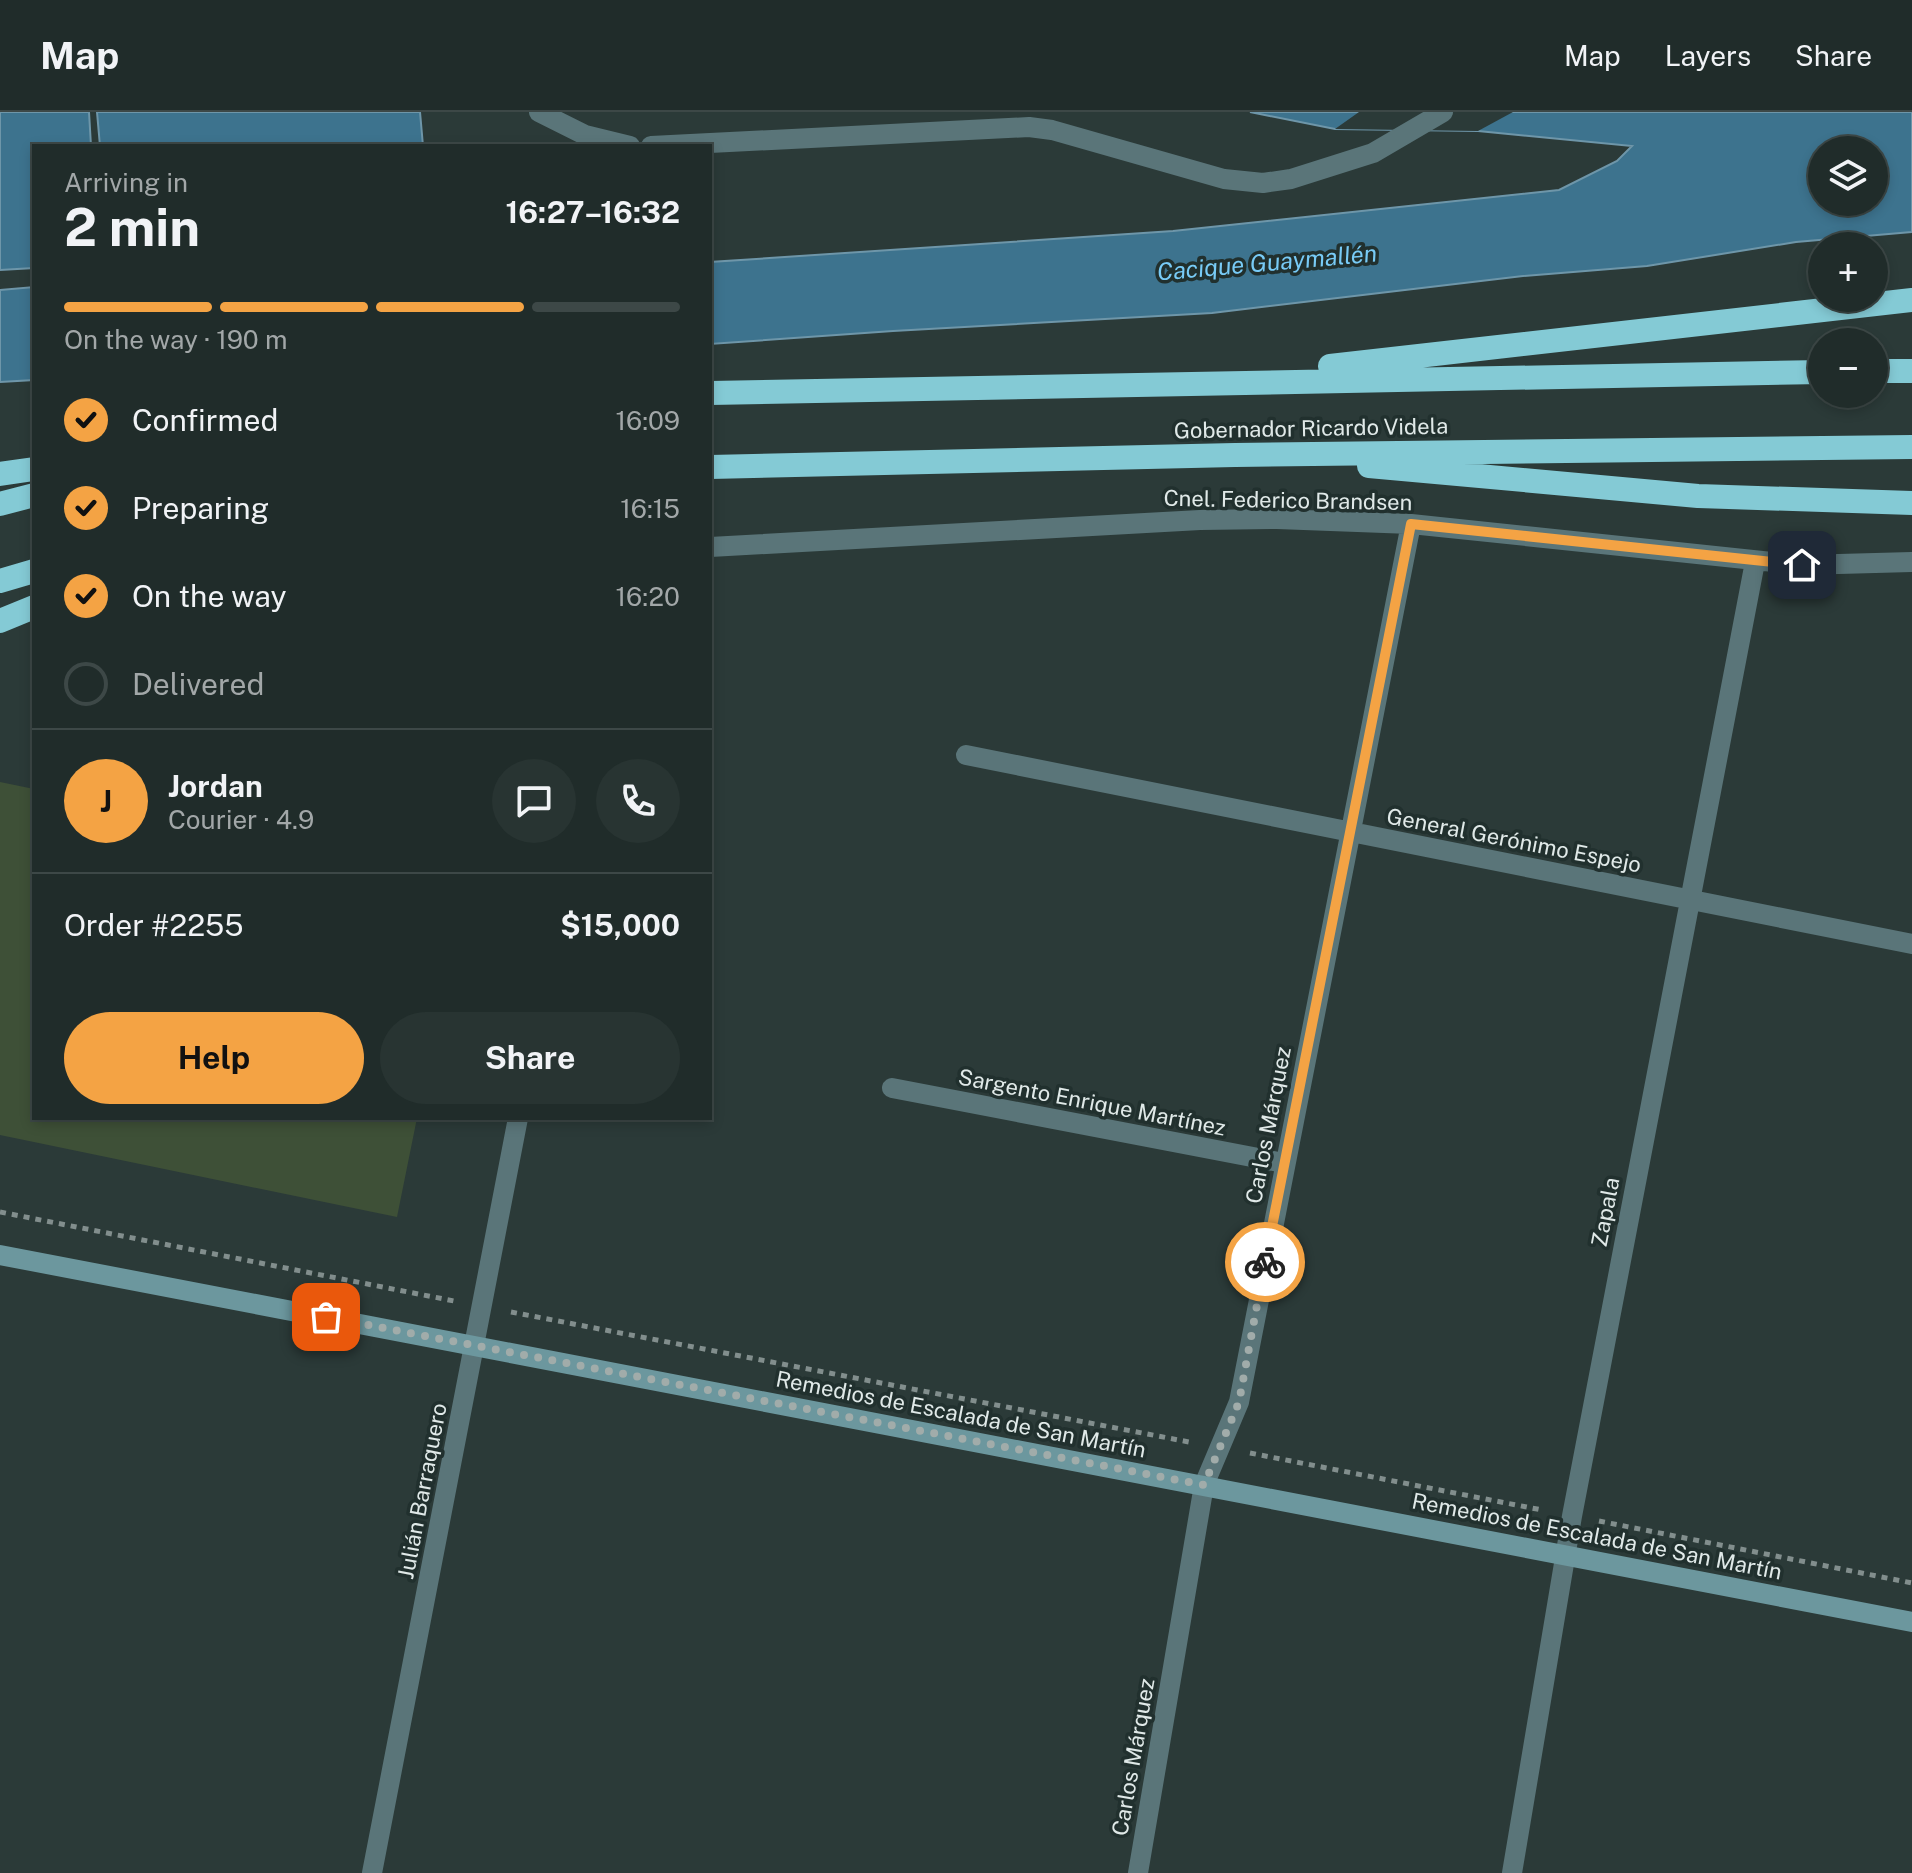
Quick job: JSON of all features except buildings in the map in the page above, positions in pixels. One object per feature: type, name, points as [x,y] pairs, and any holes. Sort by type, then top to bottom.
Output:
[{"type":"highway","points":[[1197,382],[1912,300]]},
{"type":"highway","points":[[1888,371],[1912,371]]},
{"type":"highway","points":[[712,393],[1808,372]]},
{"type":"highway","name":"Gobernador Ricardo Videla","points":[[712,467],[1235,455],[1912,447]]},
{"type":"highway","points":[[1235,455],[1698,496],[1912,503]]},
{"type":"highway","points":[[0,474],[32,469]]},
{"type":"highway","points":[[0,504],[32,496]]},
{"type":"highway","points":[[0,581],[32,572]]},
{"type":"highway","points":[[0,621],[32,608]]},
{"type":"street","points":[[539,112],[585,135],[622,144]]},
{"type":"street","points":[[691,144],[1029,127],[1052,130],[1224,179],[1263,183],[1330,169],[1373,153],[1443,112]]},
{"type":"street","name":"Cnel. Federico Brandsen","points":[[712,547],[1200,520],[1411,524],[1802,565],[1912,562]]},
{"type":"street","name":"Carlos Márquez","points":[[1138,1873],[1204,1485],[1239,1402],[1411,524]]},
{"type":"street","name":"Zapala","points":[[1512,1873],[1572,1516],[1755,562]]},
{"type":"street","name":"General Gerónimo Espejo","points":[[966,755],[1912,944]]},
{"type":"street","name":"Sargento Enrique Martínez","points":[[892,1088],[1284,1163]]},
{"type":"street","name":"Julián Barraquero","points":[[372,1873],[518,1120]]},
{"type":"street","name":"Remedios de Escalada de San Martín","points":[[0,1255],[1912,1622]]},
{"type":"path","points":[[0,1212],[1912,1583]]},
{"type":"green space","points":[[0,782],[32,789],[32,1120],[417,1120],[397,1217],[0,1135]]},
{"type":"water","points":[[0,112],[89,112],[91,144],[32,144],[32,268],[0,270]]},
{"type":"water","points":[[97,112],[420,112],[423,144],[100,144]]},
{"type":"water","name":"Cacique Guaymallén","points":[[1250,112],[1912,112],[1912,232],[1808,232],[1808,241],[1647,266],[1523,276],[1212,313],[712,344],[712,262],[1173,231],[1559,190],[1617,161],[1632,146],[1478,131],[1335,129]]},
{"type":"water","points":[[32,287],[32,380],[0,382],[0,290]]},
{"type":"pier","points":[[1359,112],[1513,112],[1478,131],[1335,129]]},
{"type":"way so far","points":[[326,1317],[1204,1485],[1239,1402],[1265,1262]]},
{"type":"route","points":[[1265,1262],[1411,524],[1802,565]]}]
